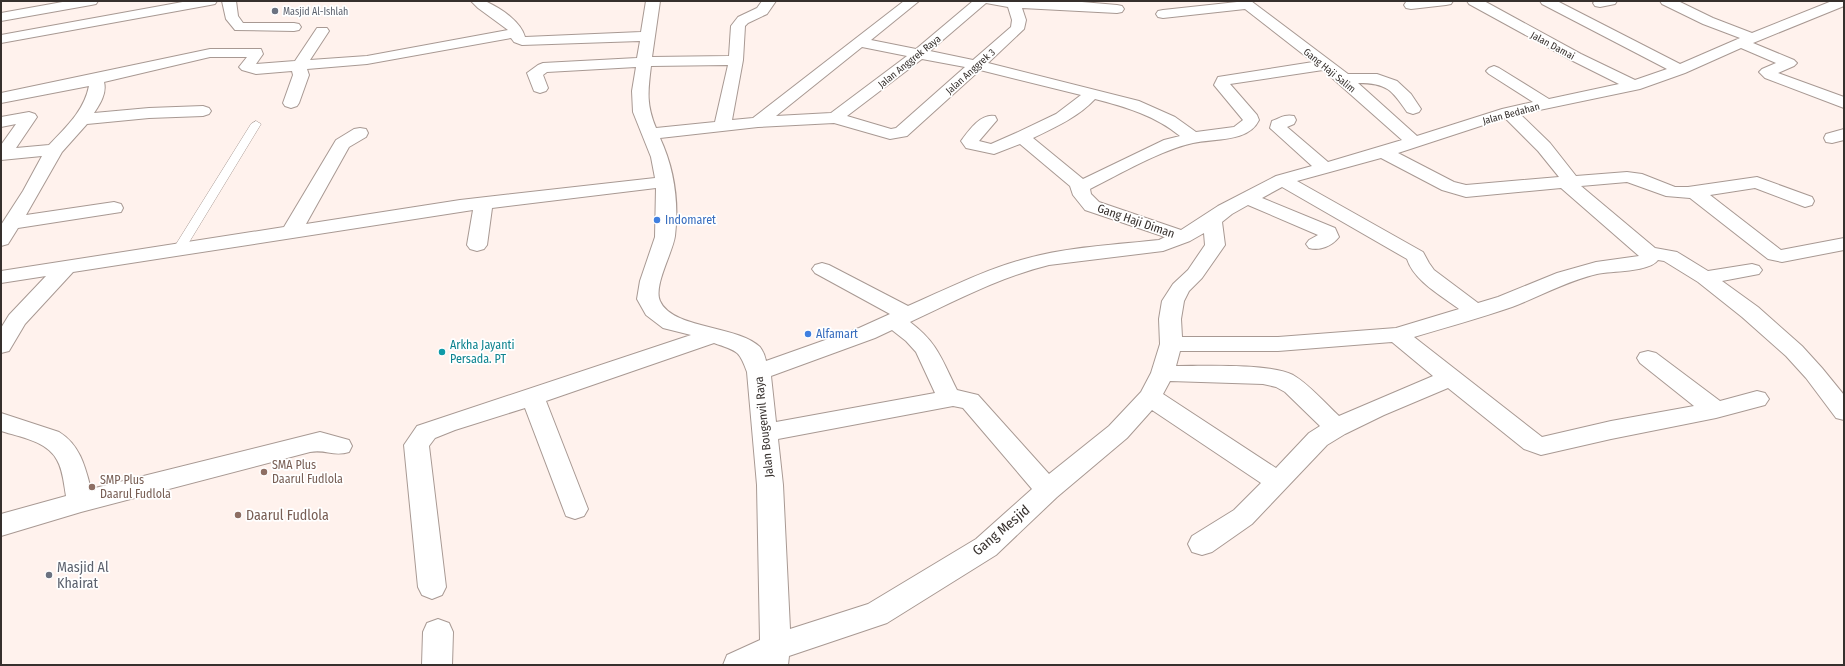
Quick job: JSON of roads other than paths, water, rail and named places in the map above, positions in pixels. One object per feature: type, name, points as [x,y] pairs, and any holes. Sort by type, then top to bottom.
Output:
[{"type":"street","points":[[2,56],[2,38],[6,16],[14,1]]},
{"type":"street","points":[[6,16],[91,1]]},
{"type":"street","points":[[2,38],[158,6],[210,1]]},
{"type":"street","points":[[229,1],[231,16],[235,24],[240,27],[294,26]]},
{"type":"street","points":[[478,1],[501,16],[518,32],[519,39],[526,42],[646,36]]},
{"type":"street","name":"Jalan Bougenvil Raya","points":[[653,1],[646,36],[645,62],[640,91],[641,112],[660,157],[665,182],[665,237],[650,281],[648,299],[654,310],[671,323],[715,335],[743,346],[752,353],[759,372],[765,433],[774,572],[774,656]]},
{"type":"street","points":[[723,125],[736,60],[738,26],[743,20],[762,11],[769,1]]},
{"type":"street","points":[[758,122],[912,1]]},
{"type":"street","name":"Jalan Anggrek Raya","points":[[835,118],[917,55],[981,1]]},
{"type":"street","points":[[992,1],[1013,4],[1075,3],[1117,9]]},
{"type":"street","points":[[1411,5],[1446,1]]},
{"type":"street","name":"Jalan Damai","points":[[1474,1],[1576,57],[1634,86]]},
{"type":"street","points":[[1547,1],[1680,70]]},
{"type":"street","points":[[1667,1],[1789,63],[1767,72],[1770,75],[1844,102]]},
{"type":"street","points":[[1163,14],[1246,3]]},
{"type":"street","name":"Gang Haji Salim","points":[[1246,3],[1344,79],[1414,142]]},
{"type":"street","name":"Jalan Bedahan","points":[[759,372],[867,333],[995,276],[1028,264],[1049,259],[1163,245],[1183,237],[1212,220],[1225,210],[1282,180],[1383,152],[1508,112],[1634,86],[1680,70],[1831,3]]},
{"type":"street","name":"Jalan Anggrek 3","points":[[835,118],[890,134],[901,132],[1017,29],[1020,24],[1020,19],[1013,4]]},
{"type":"street","points":[[291,102],[301,75],[299,66],[322,31]]},
{"type":"street","points":[[1,98],[95,79],[210,53],[256,52],[247,67],[250,69],[299,66],[367,60],[518,32]]},
{"type":"street","points":[[210,53],[215,50],[222,38]]},
{"type":"street","points":[[858,42],[977,66],[1092,93],[1150,110],[1165,117],[1193,138]]},
{"type":"street","points":[[540,88],[535,73],[543,68],[645,62],[736,60]]},
{"type":"street","points":[[1080,187],[1170,144],[1193,138],[1239,131],[1245,127],[1251,120],[1249,115],[1222,85],[1223,80],[1325,65]]},
{"type":"street","points":[[1494,71],[1547,104]]},
{"type":"street","points":[[1344,79],[1372,78],[1386,80],[1392,83],[1405,96],[1413,109]]},
{"type":"street","points":[[1,240],[54,150],[82,119],[94,100],[97,86],[95,79]]},
{"type":"street","points":[[989,120],[972,137],[970,141],[972,144],[994,149],[1062,117],[1082,103],[1092,93]]},
{"type":"street","points":[[82,119],[149,113],[203,111]]},
{"type":"street","points":[[1508,112],[1544,147],[1568,182],[1649,253],[1670,256],[1705,278],[1750,312],[1794,351],[1814,373],[1844,412]]},
{"type":"street","points":[[1,122],[29,117],[2,155]]},
{"type":"street","points":[[649,134],[723,125],[835,118]]},
{"type":"street","points":[[1288,120],[1278,125],[1278,128],[1325,168]]},
{"type":"street","points":[[292,231],[342,144],[360,133]]},
{"type":"street","name":"Gang Haji Diman","points":[[1022,137],[1080,187],[1082,195],[1092,206],[1183,237]]},
{"type":"street","points":[[2,155],[54,150]]},
{"type":"street","points":[[1383,152],[1448,186],[1466,191],[1627,177],[1636,178],[1672,192],[1688,193],[1757,182],[1805,201]]},
{"type":"street","points":[[1282,180],[1416,256],[1419,265],[1427,274],[1476,312]]},
{"type":"street","points":[[1,278],[292,231],[483,203],[665,182]]},
{"type":"street","points":[[1694,192],[1775,255],[1782,256],[1844,244]]},
{"type":"street","points":[[1247,198],[1328,232],[1329,237],[1316,244]]},
{"type":"street","points":[[477,245],[483,203]]},
{"type":"street","points":[[12,223],[114,208]]},
{"type":"street","name":"Gang Mesjid","points":[[738,665],[774,656],[877,614],[986,547],[1048,490],[1118,432],[1150,397],[1163,373],[1171,344],[1170,319],[1173,301],[1180,288],[1195,274],[1215,245],[1212,220]]},
{"type":"street","points":[[1171,344],[1278,344],[1397,335],[1476,312],[1523,295],[1551,281],[1564,277],[1596,268],[1646,261],[1649,259],[1649,253]]},
{"type":"street","points":[[1,346],[17,320],[66,267]]},
{"type":"street","points":[[822,269],[900,317],[926,349],[949,399]]},
{"type":"street","points":[[1705,278],[1752,270]]},
{"type":"street","points":[[432,587],[416,446],[426,432],[446,424],[533,397],[715,335]]},
{"type":"street","points":[[1397,335],[1449,378],[1533,443],[1541,446],[1611,430],[1716,410],[1757,399]]},
{"type":"street","points":[[1648,358],[1716,410]]},
{"type":"street","points":[[1163,373],[1262,376],[1283,380],[1292,386],[1336,428]]},
{"type":"street","points":[[1202,544],[1243,517],[1318,439],[1336,428],[1376,409],[1449,378]]},
{"type":"street","points":[[533,397],[574,509]]},
{"type":"street","points":[[1150,397],[1278,482]]},
{"type":"street","points":[[765,433],[953,398],[970,401],[1048,490]]},
{"type":"street","points":[[1,422],[50,438],[58,443],[70,458],[81,502]]},
{"type":"street","points":[[1,525],[81,502],[310,443],[320,441],[340,446]]},
{"type":"street","points":[[436,665],[438,632]]},
{"type":"lane","points":[[179,249],[256,124]]},
{"type":"place","name":"Masjid Al-Ishlah","points":[[275,11]]},
{"type":"place","name":"Indomaret","points":[[657,220]]},
{"type":"place","name":"Alfamart","points":[[808,334]]},
{"type":"place","name":"Arkha Jayanti Persada. PT","points":[[442,352]]},
{"type":"place","name":"SMA Plus Daarul Fudlola","points":[[264,472]]},
{"type":"place","name":"SMP Plus Daarul Fudlola","points":[[92,487]]},
{"type":"place","name":"Daarul Fudlola","points":[[238,515]]},
{"type":"place","name":"Masjid Al Khairat","points":[[49,575]]}]
